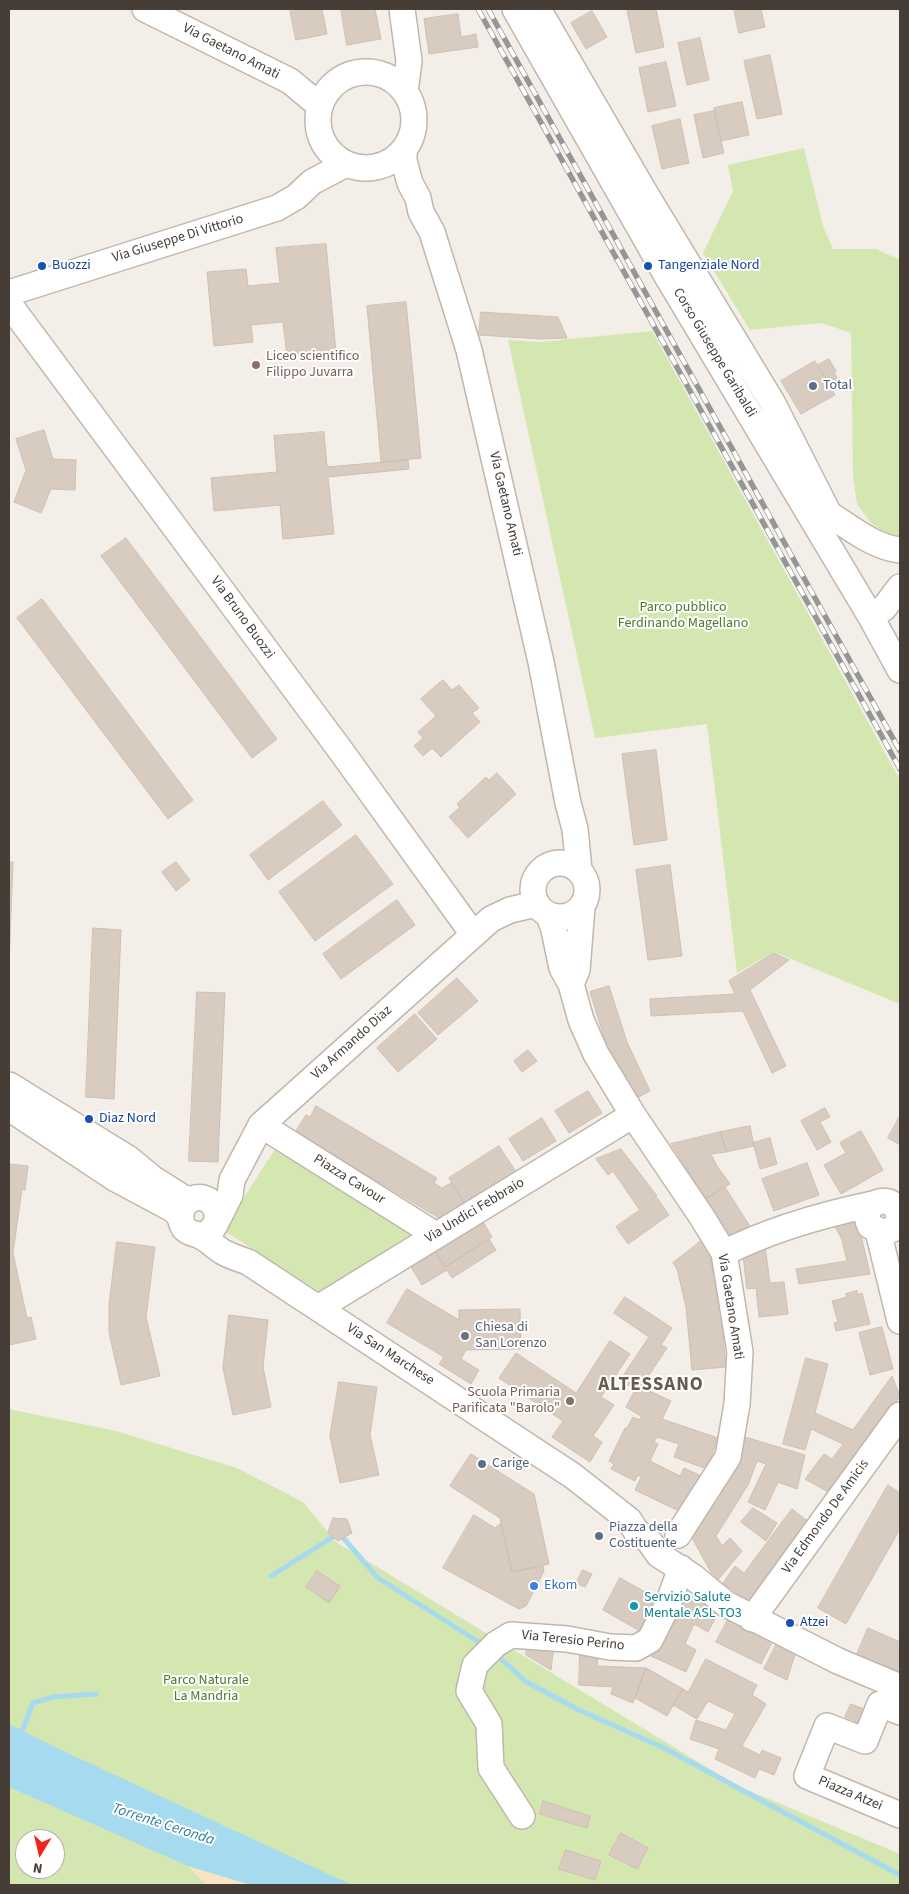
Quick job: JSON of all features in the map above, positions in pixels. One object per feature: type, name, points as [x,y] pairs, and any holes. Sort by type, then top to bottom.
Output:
[{"type":"street","name":"Via Gaetano Amati","points":[[145,9],[290,81],[326,96]]},
{"type":"street","points":[[396,84],[409,61],[402,9]]},
{"type":"street","name":"Corso Giuseppe Garibaldi","points":[[515,9],[667,276],[900,634]]},
{"type":"street","name":"Corso Giuseppe Garibaldi","points":[[538,9],[650,201],[772,402],[827,513],[885,611],[899,671]]},
{"type":"street","points":[[373,72],[396,84],[411,103],[414,115],[414,128],[404,151],[392,161],[377,168],[361,168],[346,164],[335,157],[326,147],[318,127],[318,116],[326,96],[343,78],[358,73],[373,72]]},
{"type":"street","name":"Via Giuseppe Di Vittorio","points":[[312,182],[326,147]]},
{"type":"street","name":"Via Gaetano Amati","points":[[404,151],[404,161],[410,183],[418,198],[421,212]]},
{"type":"street","name":"Via Giuseppe Di Vittorio","points":[[9,293],[277,208],[296,197],[312,182],[346,164]]},
{"type":"street","name":"Via Gaetano Amati","points":[[370,168],[395,184],[421,212],[432,232],[470,350],[541,662],[568,803],[575,829],[579,870]]},
{"type":"street","name":"Via Bruno Buozzi","points":[[9,304],[341,751],[482,926]]},
{"type":"street","points":[[827,513],[865,538],[900,550]]},
{"type":"street","points":[[885,611],[900,587]]},
{"type":"street","name":"Via Gaetano Amati","points":[[541,873],[553,857],[563,831],[568,803]]},
{"type":"street","points":[[563,863],[579,870],[587,884],[586,900],[582,907],[570,916],[562,918],[543,909],[532,888],[541,873],[563,863]]},
{"type":"street","name":"Via Armando Diaz","points":[[202,1216],[230,1195],[232,1180],[261,1125],[482,926],[496,908],[520,887],[541,873]]},
{"type":"street","points":[[571,984],[577,970],[582,907]]},
{"type":"street","name":"Via Gaetano Amati","points":[[543,909],[562,968],[571,984],[581,1020],[596,1054],[632,1115],[702,1217],[724,1253],[740,1352],[737,1404],[728,1457],[671,1548]]},
{"type":"street","name":"Via Armando Diaz","points":[[482,926],[510,910],[543,909]]},
{"type":"street","points":[[9,1085],[129,1159],[152,1178],[182,1197],[202,1216]]},
{"type":"street","points":[[9,1108],[116,1179],[174,1210],[202,1216]]},
{"type":"street","name":"Via Undici Febbraio","points":[[318,1308],[632,1115]]},
{"type":"street","name":"Piazza Cavour","points":[[261,1125],[436,1235]]},
{"type":"street","points":[[724,1253],[756,1237],[835,1212],[888,1215],[887,1263],[900,1321]]},
{"type":"street","name":"Via San Marchese","points":[[202,1216],[248,1262],[565,1471],[629,1520],[641,1522],[671,1548],[705,1586],[726,1604],[752,1619],[838,1661],[900,1687]]},
{"type":"street","name":"Via Edmondo De Amicis","points":[[752,1619],[900,1415]]},
{"type":"street","name":"Via Teresio Perino","points":[[522,1816],[491,1768],[489,1724],[469,1691],[475,1664],[496,1644],[511,1635],[567,1639],[610,1647],[636,1648],[650,1640],[668,1604],[671,1548]]},
{"type":"street","name":"Piazza Atzei","points":[[900,1712],[880,1704],[865,1741],[827,1726],[807,1776],[900,1815]]},
{"type":"green space","points":[[804,148],[823,226],[833,249],[876,249],[900,260],[900,538],[891,537],[870,522],[857,504],[853,476],[851,333],[822,323],[750,330],[703,253],[733,191],[728,165]]},
{"type":"green space","name":"Parco pubblico Ferdinando Magellano","points":[[652,331],[900,780],[900,1004],[774,952],[737,973],[707,724],[595,738],[508,340],[540,342]]},
{"type":"green space","points":[[277,1146],[413,1223],[413,1239],[320,1292],[223,1230]]},
{"type":"green space","name":"Parco Naturale La Mandria","points":[[9,1409],[116,1431],[237,1468],[303,1502],[336,1542],[738,1786],[900,1854],[900,1885],[9,1885]]},
{"type":"sand","points":[[188,1866],[251,1885],[206,1885]]},
{"type":"water","name":"Torrente Ceronda","points":[[9,1724],[352,1885],[251,1885],[188,1866],[9,1787]]},
{"type":"building","points":[[290,9],[322,9],[327,34],[296,40]]},
{"type":"building","points":[[341,9],[375,9],[381,39],[347,45]]},
{"type":"building","points":[[656,9],[664,47],[636,53],[627,10]]},
{"type":"building","points":[[734,9],[761,9],[765,27],[739,33]]},
{"type":"building","points":[[592,11],[607,37],[586,49],[571,23]]},
{"type":"building","points":[[458,14],[461,37],[476,34],[478,47],[429,54],[424,19]]},
{"type":"building","points":[[700,38],[709,80],[687,85],[678,43]]},
{"type":"building","points":[[770,55],[782,114],[757,119],[744,61]]},
{"type":"building","points":[[666,62],[676,106],[648,112],[639,68]]},
{"type":"building","points":[[742,102],[749,135],[721,141],[714,108]]},
{"type":"building","points":[[714,111],[724,153],[703,158],[694,115]]},
{"type":"building","points":[[680,119],[689,163],[662,169],[652,126]]},
{"type":"building","points":[[326,244],[336,352],[287,356],[283,322],[251,325],[253,342],[214,346],[207,272],[246,269],[248,286],[280,283],[276,248]]},
{"type":"building","points":[[406,302],[421,458],[381,462],[367,306]]},
{"type":"building","points":[[481,312],[558,317],[567,338],[541,339],[479,335]]},
{"type":"building","points":[[829,359],[841,385],[833,390],[818,365]]},
{"type":"building","points":[[815,361],[835,395],[801,414],[781,381]]},
{"type":"building","points":[[44,430],[53,459],[76,460],[75,490],[51,489],[41,513],[14,502],[26,470],[16,439]]},
{"type":"building","points":[[324,432],[327,467],[408,460],[409,469],[328,477],[334,534],[283,539],[280,505],[214,511],[211,478],[277,472],[274,436]]},
{"type":"building","points":[[126,538],[277,739],[252,758],[101,556]]},
{"type":"building","points":[[42,599],[193,800],[168,819],[17,618]]},
{"type":"building","points":[[443,680],[452,690],[459,685],[479,708],[472,713],[480,722],[441,757],[432,748],[423,756],[414,746],[423,738],[418,732],[436,716],[421,699]]},
{"type":"building","points":[[656,750],[667,840],[634,845],[622,754]]},
{"type":"building","points":[[497,773],[516,794],[468,838],[449,817],[460,807],[457,804],[486,777],[489,780]]},
{"type":"building","points":[[323,801],[342,825],[268,880],[250,855]]},
{"type":"building","points":[[356,835],[393,884],[315,941],[279,892]]},
{"type":"building","points":[[9,862],[13,862],[9,965]]},
{"type":"building","points":[[176,862],[190,880],[176,891],[162,872]]},
{"type":"building","points":[[670,865],[682,956],[648,960],[636,870]]},
{"type":"building","points":[[397,900],[415,925],[341,979],[323,954]]},
{"type":"building","points":[[93,928],[121,930],[114,1099],[86,1097]]},
{"type":"building","points":[[774,953],[789,960],[750,990],[786,1066],[772,1073],[743,1011],[651,1016],[650,999],[735,994],[729,981]]},
{"type":"building","points":[[457,978],[478,1001],[438,1035],[418,1013]]},
{"type":"building","points":[[609,986],[627,1042],[650,1091],[635,1099],[608,1050],[590,992]]},
{"type":"building","points":[[197,992],[225,993],[218,1162],[189,1161]]},
{"type":"building","points":[[415,1014],[437,1039],[398,1072],[377,1048]]},
{"type":"building","points":[[528,1050],[537,1061],[522,1072],[514,1061]]},
{"type":"building","points":[[588,1091],[602,1113],[569,1133],[555,1111]]},
{"type":"building","points":[[316,1106],[437,1178],[434,1183],[442,1188],[451,1183],[467,1207],[444,1221],[295,1132],[306,1115],[310,1117]]},
{"type":"building","points":[[825,1108],[830,1117],[820,1122],[831,1142],[817,1150],[801,1121]]},
{"type":"building","points":[[900,1116],[900,1145],[888,1138]]},
{"type":"building","points":[[542,1118],[556,1141],[523,1161],[509,1139]]},
{"type":"building","points":[[750,1126],[754,1146],[726,1152],[721,1132]]},
{"type":"building","points":[[861,1131],[883,1170],[841,1194],[824,1165],[846,1153],[840,1143]]},
{"type":"building","points":[[721,1132],[726,1152],[711,1154],[730,1184],[706,1199],[671,1144]]},
{"type":"building","points":[[770,1138],[777,1164],[760,1169],[753,1143]]},
{"type":"building","points":[[499,1146],[518,1175],[467,1207],[449,1178]]},
{"type":"building","points":[[621,1149],[657,1196],[639,1209],[613,1171],[608,1175],[596,1159]]},
{"type":"building","points":[[807,1163],[819,1195],[774,1211],[762,1179]]},
{"type":"building","points":[[9,1164],[28,1166],[25,1190],[22,1189],[13,1253],[27,1318],[31,1317],[36,1339],[9,1345]]},
{"type":"building","points":[[725,1187],[751,1228],[732,1240],[706,1199]]},
{"type":"building","points":[[657,1198],[669,1215],[628,1244],[616,1227]]},
{"type":"building","points":[[853,1218],[861,1235],[870,1274],[799,1284],[796,1269],[847,1261],[842,1240],[833,1222]]},
{"type":"building","points":[[482,1220],[492,1237],[445,1267],[435,1250]]},
{"type":"building","points":[[489,1239],[496,1250],[452,1278],[447,1270],[422,1285],[411,1267],[435,1251],[445,1267]]},
{"type":"building","points":[[701,1241],[708,1249],[720,1303],[726,1367],[692,1370],[686,1307],[677,1269],[673,1263]]},
{"type":"building","points":[[117,1242],[155,1247],[146,1317],[160,1376],[121,1385],[109,1333],[109,1305]]},
{"type":"building","points":[[765,1246],[770,1283],[784,1282],[788,1314],[759,1317],[756,1288],[747,1289],[743,1255]]},
{"type":"building","name":"Chiesa di San Lorenzo","points":[[407,1289],[459,1320],[459,1310],[520,1309],[521,1349],[466,1350],[461,1359],[479,1370],[471,1384],[439,1364],[444,1357],[387,1323]]},
{"type":"building","points":[[857,1291],[857,1295],[862,1293],[870,1324],[836,1331],[834,1323],[838,1322],[832,1301],[847,1297],[846,1294]]},
{"type":"building","points":[[625,1297],[672,1328],[661,1345],[667,1348],[641,1387],[671,1401],[662,1419],[718,1438],[707,1469],[674,1457],[679,1444],[657,1437],[654,1442],[658,1444],[650,1461],[680,1476],[684,1468],[703,1477],[683,1513],[635,1490],[641,1477],[638,1475],[635,1481],[611,1469],[614,1464],[609,1461],[625,1428],[627,1428],[633,1417],[639,1420],[642,1415],[626,1407],[635,1390],[620,1380],[649,1337],[614,1313]]},
{"type":"building","points":[[229,1315],[268,1320],[263,1367],[271,1407],[233,1415],[223,1368]]},
{"type":"building","points":[[882,1327],[893,1369],[870,1375],[859,1333]]},
{"type":"building","name":"Scuola Primaria Parificata \"Barolo\"","points":[[610,1341],[630,1354],[601,1397],[614,1405],[593,1436],[602,1442],[590,1462],[552,1437],[563,1421],[499,1378],[516,1353],[576,1393]]},
{"type":"building","points":[[806,1358],[828,1364],[815,1413],[853,1430],[892,1376],[900,1396],[830,1493],[805,1479],[824,1454],[832,1459],[843,1444],[811,1429],[805,1450],[783,1444]]},
{"type":"building","points":[[339,1382],[377,1387],[370,1435],[379,1475],[340,1483],[330,1436]]},
{"type":"building","points":[[745,1437],[805,1455],[797,1489],[778,1482],[765,1510],[748,1502],[766,1464],[757,1461],[748,1485],[716,1536],[722,1546],[730,1538],[742,1551],[718,1580],[711,1572],[692,1538],[730,1478]]},
{"type":"building","points":[[471,1454],[534,1494],[549,1564],[512,1572],[500,1518],[450,1486]]},
{"type":"building","points":[[888,1485],[900,1493],[900,1529],[846,1624],[818,1608]]},
{"type":"building","points":[[753,1508],[777,1523],[766,1541],[741,1522]]},
{"type":"building","points":[[792,1509],[810,1523],[751,1604],[723,1583],[735,1566],[744,1573]]},
{"type":"building","points":[[474,1515],[495,1528],[501,1523],[512,1572],[543,1566],[544,1571],[526,1606],[519,1609],[443,1568]]},
{"type":"building","points":[[333,1518],[347,1519],[352,1533],[338,1541],[328,1533]]},
{"type":"building","points":[[583,1570],[592,1574],[585,1587],[576,1583]]},
{"type":"building","points":[[317,1571],[340,1586],[329,1603],[306,1587]]},
{"type":"building","name":"Servizio Salute Mentale ASL TO3","points":[[620,1578],[665,1603],[647,1635],[603,1610]]},
{"type":"building","points":[[680,1590],[719,1611],[708,1632],[694,1624],[685,1644],[696,1650],[686,1672],[651,1656]]},
{"type":"building","points":[[730,1616],[774,1638],[761,1664],[716,1642]]},
{"type":"building","points":[[868,1628],[900,1642],[900,1675],[856,1657]]},
{"type":"building","points":[[779,1639],[797,1648],[787,1680],[764,1669]]},
{"type":"building","points":[[528,1642],[554,1645],[551,1670],[526,1655]]},
{"type":"building","points":[[580,1656],[598,1657],[597,1666],[646,1668],[633,1703],[611,1694],[613,1687],[579,1685]]},
{"type":"building","points":[[706,1659],[757,1685],[752,1695],[766,1704],[742,1746],[760,1755],[762,1750],[781,1758],[774,1775],[759,1769],[755,1778],[715,1759],[719,1749],[690,1739],[696,1720],[726,1730],[735,1714],[708,1701],[697,1719],[673,1705],[683,1689],[688,1692]]},
{"type":"building","points":[[646,1668],[683,1689],[667,1716],[635,1698]]},
{"type":"building","points":[[851,1704],[872,1712],[850,1733],[855,1721],[845,1717]]},
{"type":"building","points":[[543,1801],[590,1816],[587,1828],[540,1814]]},
{"type":"building","points":[[621,1833],[648,1848],[637,1869],[609,1855]]},
{"type":"building","points":[[566,1850],[601,1861],[595,1880],[559,1869]]},
{"type":"waterway","points":[[271,1576],[339,1533],[378,1578],[485,1646]]},
{"type":"waterway","points":[[496,1654],[525,1681],[577,1709],[664,1748],[900,1875]]},
{"type":"waterway","points":[[22,1731],[33,1703],[53,1697],[96,1694]]},
{"type":"railway","points":[[478,9],[900,769]]},
{"type":"railway","points":[[488,9],[900,751]]},
{"type":"place","name":"Buozzi","points":[[42,266]]},
{"type":"place","name":"Tangenziale Nord","points":[[648,266]]},
{"type":"place","name":"Liceo scientifico Filippo Juvarra","points":[[256,365]]},
{"type":"place","name":"Total","points":[[813,386]]},
{"type":"place","name":"Diaz Nord","points":[[89,1119]]},
{"type":"place","name":"Chiesa di San Lorenzo","points":[[465,1336]]},
{"type":"place","name":"Scuola Primaria Parificata \"Barolo\"","points":[[570,1401]]},
{"type":"place","name":"Carige","points":[[482,1464]]},
{"type":"place","name":"Piazza della Costituente","points":[[599,1536]]},
{"type":"place","name":"Ekom","points":[[534,1586]]},
{"type":"place","name":"Servizio Salute Mentale ASL TO3","points":[[634,1606]]},
{"type":"place","name":"Atzei","points":[[790,1623]]},
{"type":"district","name":"ALTESSANO","points":[[651,1386]]}]
